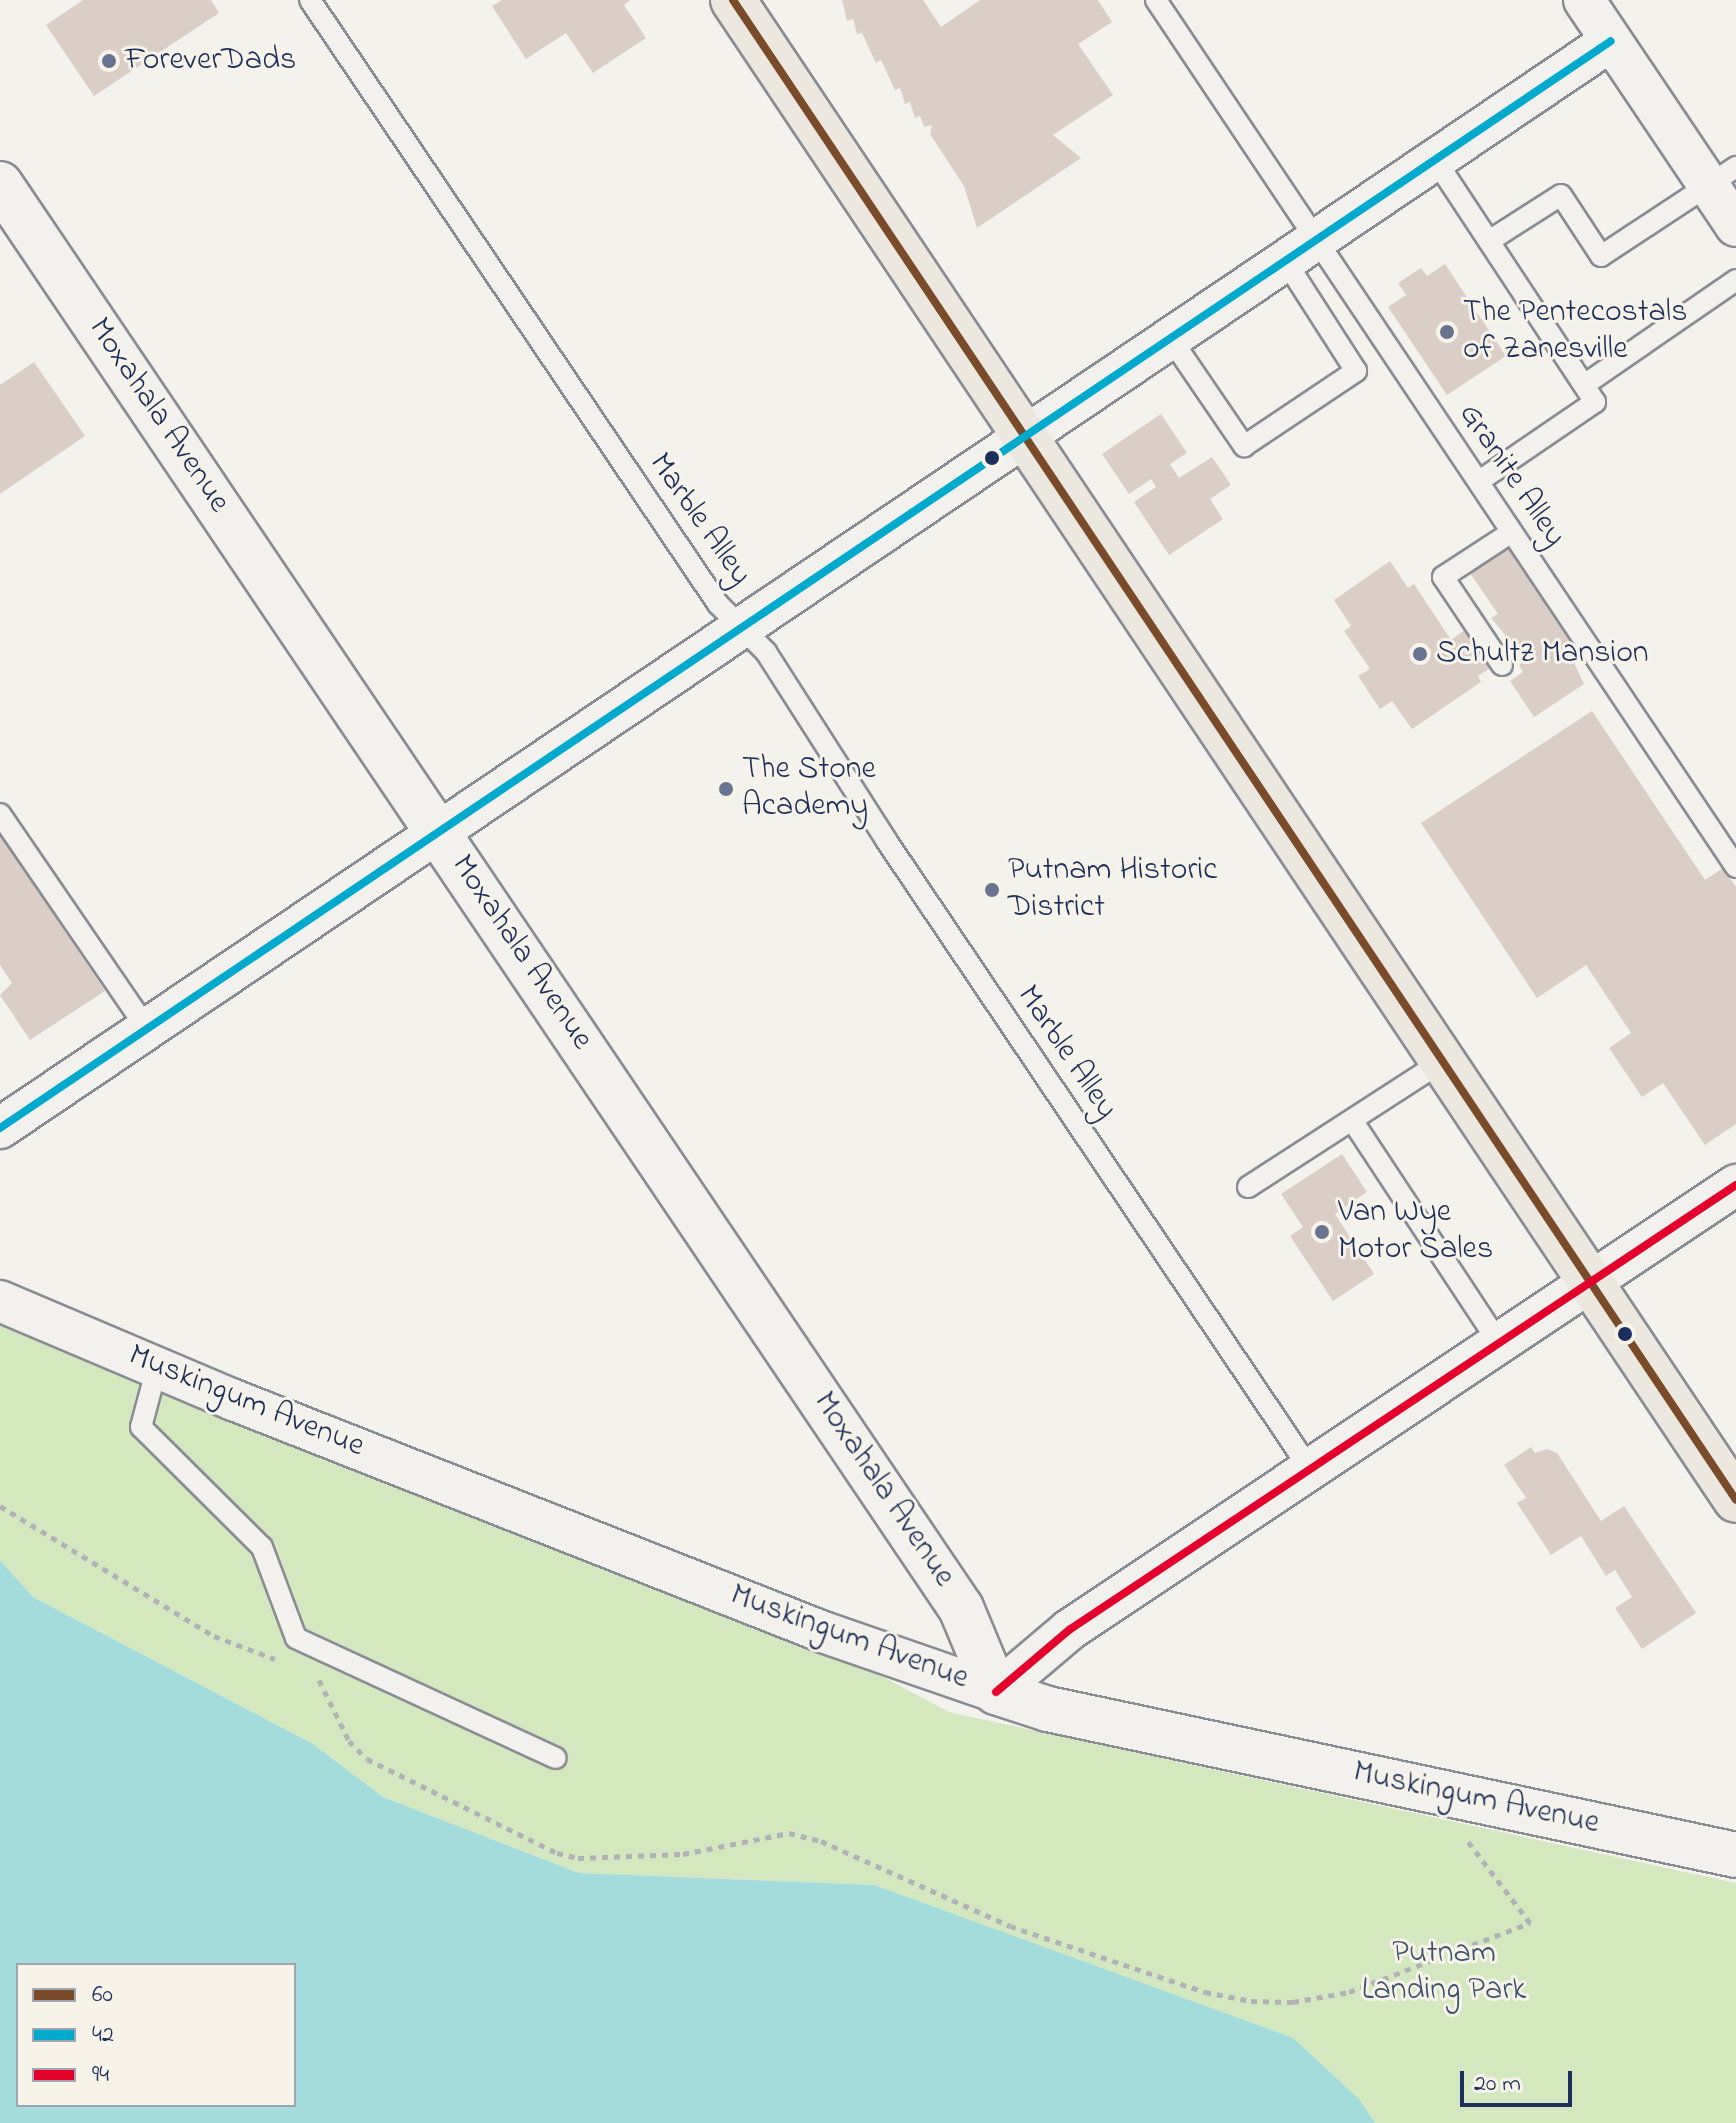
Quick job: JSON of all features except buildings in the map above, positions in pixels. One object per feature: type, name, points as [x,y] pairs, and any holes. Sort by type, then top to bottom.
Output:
[{"type":"main road","points":[[733,0],[1736,1500]]},
{"type":"street","points":[[1584,0],[1611,41],[1722,176],[1736,226]]},
{"type":"street","points":[[0,1128],[1611,41]]},
{"type":"street","name":"Moxahala Avenue","points":[[0,184],[961,1608],[996,1692]]},
{"type":"street","points":[[996,1692],[1069,1630],[1736,1185]]},
{"type":"street","name":"Muskingum Avenue","points":[[0,1301],[157,1367],[823,1632],[1048,1709],[1736,1855]]},
{"type":"lane","name":"Marble Alley","points":[[310,0],[718,604],[766,652],[886,840],[1310,1469]]},
{"type":"lane","name":"Granite Alley","points":[[1156,0],[1302,251],[1479,481],[1736,867]]},
{"type":"lane","points":[[1436,161],[1595,402],[1479,481]]},
{"type":"lane","points":[[1489,241],[1561,195],[1601,256],[1722,176]]},
{"type":"lane","points":[[1171,339],[1244,446],[1294,413],[1356,371],[1302,251]]},
{"type":"lane","points":[[1584,385],[1736,280]]},
{"type":"lane","points":[[1502,665],[1443,577],[1512,532]]},
{"type":"lane","points":[[0,814],[147,1029]]},
{"type":"lane","points":[[1248,1187],[1443,1061]]},
{"type":"lane","points":[[1352,1120],[1499,1343]]},
{"type":"lane","points":[[157,1367],[141,1427],[262,1547],[296,1638],[556,1758]]},
{"type":"path","points":[[0,1506],[33,1531],[214,1636],[291,1663]]},
{"type":"path","points":[[317,1677],[349,1741],[367,1759],[557,1853],[578,1858],[683,1854],[789,1833],[821,1841],[1010,1926],[1205,1992],[1251,2001],[1293,2002],[1349,1992],[1530,1923],[1467,1840]]},
{"type":"green space","name":"Putnam Landing Park","points":[[0,1323],[870,1670],[949,1712],[1736,1883],[1736,2123],[1375,2123],[1359,2099],[977,1926],[874,1885],[579,1873],[383,1797],[313,1744],[33,1597],[0,1560]]},
{"type":"water","points":[[0,1560],[33,1597],[313,1744],[383,1797],[579,1873],[874,1885],[1293,2038],[1359,2099],[1375,2123],[0,2123]]},
{"type":"transit line","name":"60","points":[[733,0],[1736,1500]]},
{"type":"transit line","name":"42","points":[[0,1128],[1611,41]]},
{"type":"transit line","name":"94","points":[[996,1692],[1069,1630],[1736,1185]]},
{"type":"place","name":"ForeverDads","points":[[109,61]]},
{"type":"place","name":"The Pentecostals of Zanesville","points":[[1447,332]]},
{"type":"place","name":"Schultz Mansion","points":[[1420,654]]},
{"type":"place","name":"The Stone Academy","points":[[726,789]]},
{"type":"place","name":"Putnam Historic District","points":[[992,890]]},
{"type":"place","name":"Van Wye Motor Sales","points":[[1322,1232]]}]
